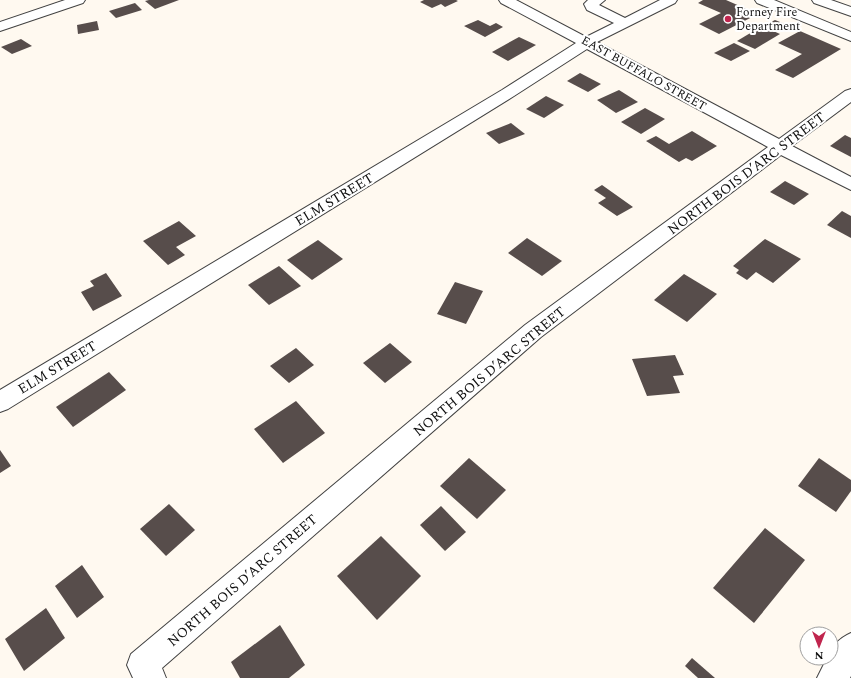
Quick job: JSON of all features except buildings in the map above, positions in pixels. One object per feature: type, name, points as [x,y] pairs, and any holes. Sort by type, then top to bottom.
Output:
[{"type":"street","points":[[0,27],[78,0]]},
{"type":"street","name":"EAST BUFFALO STREET","points":[[506,0],[851,184]]},
{"type":"street","points":[[598,0],[591,4],[592,7],[625,23]]},
{"type":"street","name":"ELM STREET","points":[[0,402],[508,93],[587,42],[670,0]]},
{"type":"street","points":[[762,0],[851,37]]},
{"type":"street","points":[[819,0],[851,12]]},
{"type":"street","name":"NORTH BOIS D’ARC STREET","points":[[146,672],[533,331],[781,148],[851,94]]},
{"type":"street","points":[[832,678],[851,648]]},
{"type":"place","name":"Forney Fire Department","points":[[728,19]]}]
